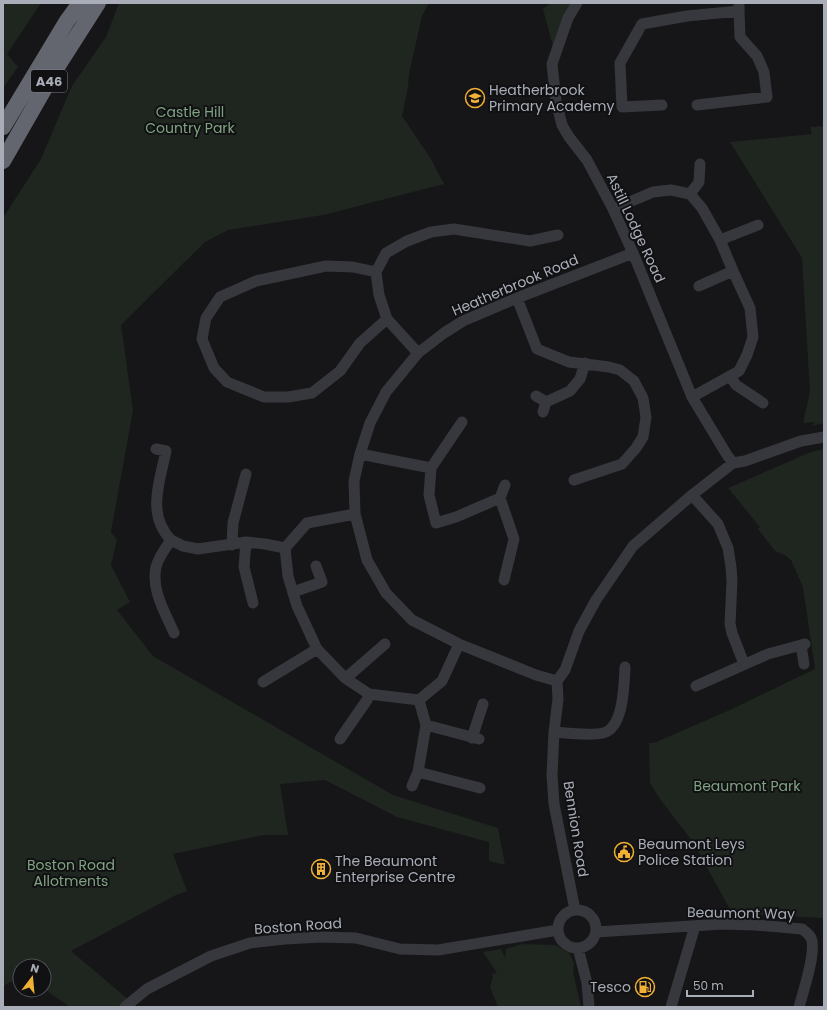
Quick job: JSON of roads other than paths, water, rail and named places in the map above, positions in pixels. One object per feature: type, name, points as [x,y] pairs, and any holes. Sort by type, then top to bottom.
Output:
[{"type":"highway","name":"A46","points":[[3,127],[80,3]]},
{"type":"highway","name":"A46","points":[[3,161],[54,72],[98,3]]},
{"type":"street","name":"Astill Lodge Road","points":[[577,3],[568,18],[552,64],[556,101],[562,125],[568,137],[587,160],[613,209],[633,253],[692,397],[726,455],[733,462]]},
{"type":"street","points":[[662,105],[622,107],[620,64],[642,24],[739,7],[740,37],[757,56],[764,72],[767,97],[697,105]]},
{"type":"street","points":[[690,194],[699,182],[700,164]]},
{"type":"street","points":[[613,209],[653,192],[671,190],[690,194],[702,208],[720,240],[750,308],[753,337],[747,356],[739,371],[692,397]]},
{"type":"street","points":[[720,240],[758,225]]},
{"type":"street","points":[[418,353],[387,319],[378,295],[376,272],[386,253],[407,240],[431,232],[454,229],[530,241],[558,235]]},
{"type":"street","name":"Heatherbrook Road","points":[[557,681],[536,675],[459,644],[412,620],[386,593],[367,560],[355,514],[354,481],[360,454],[370,423],[386,392],[418,353],[444,333],[463,321],[517,298],[633,253]]},
{"type":"street","points":[[376,272],[353,267],[326,266],[247,284],[220,297],[206,318],[202,339],[214,368],[227,382],[264,397],[288,397],[312,393],[340,371],[360,343],[387,319]]},
{"type":"street","points":[[699,286],[733,271]]},
{"type":"street","points":[[517,298],[537,350],[569,362],[609,366],[620,370],[634,382],[643,398],[646,418],[643,437],[636,448],[622,464],[574,480]]},
{"type":"street","points":[[542,403],[570,391],[580,379],[585,363]]},
{"type":"street","points":[[730,376],[736,385],[763,403]]},
{"type":"street","points":[[462,422],[431,468],[429,495],[436,523],[456,518],[500,498]]},
{"type":"street","points":[[557,681],[565,670],[579,631],[596,600],[632,546],[733,462],[745,461],[801,441],[824,437]]},
{"type":"street","points":[[156,449],[166,451],[155,501],[159,522],[165,534],[171,540],[183,546],[198,549],[246,542],[285,548]]},
{"type":"street","points":[[360,454],[431,468]]},
{"type":"street","points":[[232,545],[233,523],[246,474]]},
{"type":"street","points":[[504,580],[514,539],[500,498],[505,485]]},
{"type":"street","points":[[692,495],[718,524],[726,543],[732,581],[730,624],[744,664]]},
{"type":"street","points":[[355,514],[308,524],[285,548],[288,576],[297,606],[317,649],[346,678],[370,694],[418,700],[442,681],[459,644]]},
{"type":"street","points":[[171,540],[156,566],[155,583],[158,596],[174,633]]},
{"type":"street","points":[[246,542],[244,567],[253,603]]},
{"type":"street","points":[[293,592],[322,582],[316,566]]},
{"type":"street","points":[[346,678],[385,644]]},
{"type":"street","points":[[696,686],[768,654],[803,645],[804,664]]},
{"type":"street","points":[[263,682],[317,649]]},
{"type":"street","points":[[554,732],[596,734],[604,733],[611,729],[620,712],[625,667]]},
{"type":"street","name":"Bennion Road","points":[[557,681],[558,699],[554,732],[552,775],[554,804],[575,910]]},
{"type":"street","points":[[340,739],[370,694]]},
{"type":"street","points":[[412,786],[418,772],[426,725],[418,700]]},
{"type":"street","points":[[426,725],[476,739],[483,704]]},
{"type":"street","points":[[418,772],[480,788]]},
{"type":"street","points":[[575,910],[586,912],[591,916],[594,921],[596,932],[589,943],[578,948],[567,945],[560,936],[558,930],[564,915],[575,910]]},
{"type":"street","name":"Beaumont Way","points":[[596,932],[724,924],[802,929],[808,933],[811,939],[812,952],[799,1007]]},
{"type":"street","points":[[671,1007],[695,926]]},
{"type":"street","name":"Boston Road","points":[[125,1007],[147,989],[211,956],[250,944],[321,937],[356,938],[400,949],[438,950],[558,930]]},
{"type":"street","points":[[578,948],[587,983],[589,1007]]},
{"type":"place","name":"Heatherbrook Primary Academy","points":[[475,98]]},
{"type":"place","name":"Beaumont Leys Police Station","points":[[624,852]]},
{"type":"place","name":"The Beaumont Enterprise Centre","points":[[321,869]]},
{"type":"place","name":"Tesco","points":[[645,987]]},
{"type":"park label","name":"Castle Hill Country Park","points":[[190,120]]},
{"type":"park label","name":"Beaumont Park","points":[[747,786]]},
{"type":"park label","name":"Boston Road Allotments","points":[[71,874]]}]
